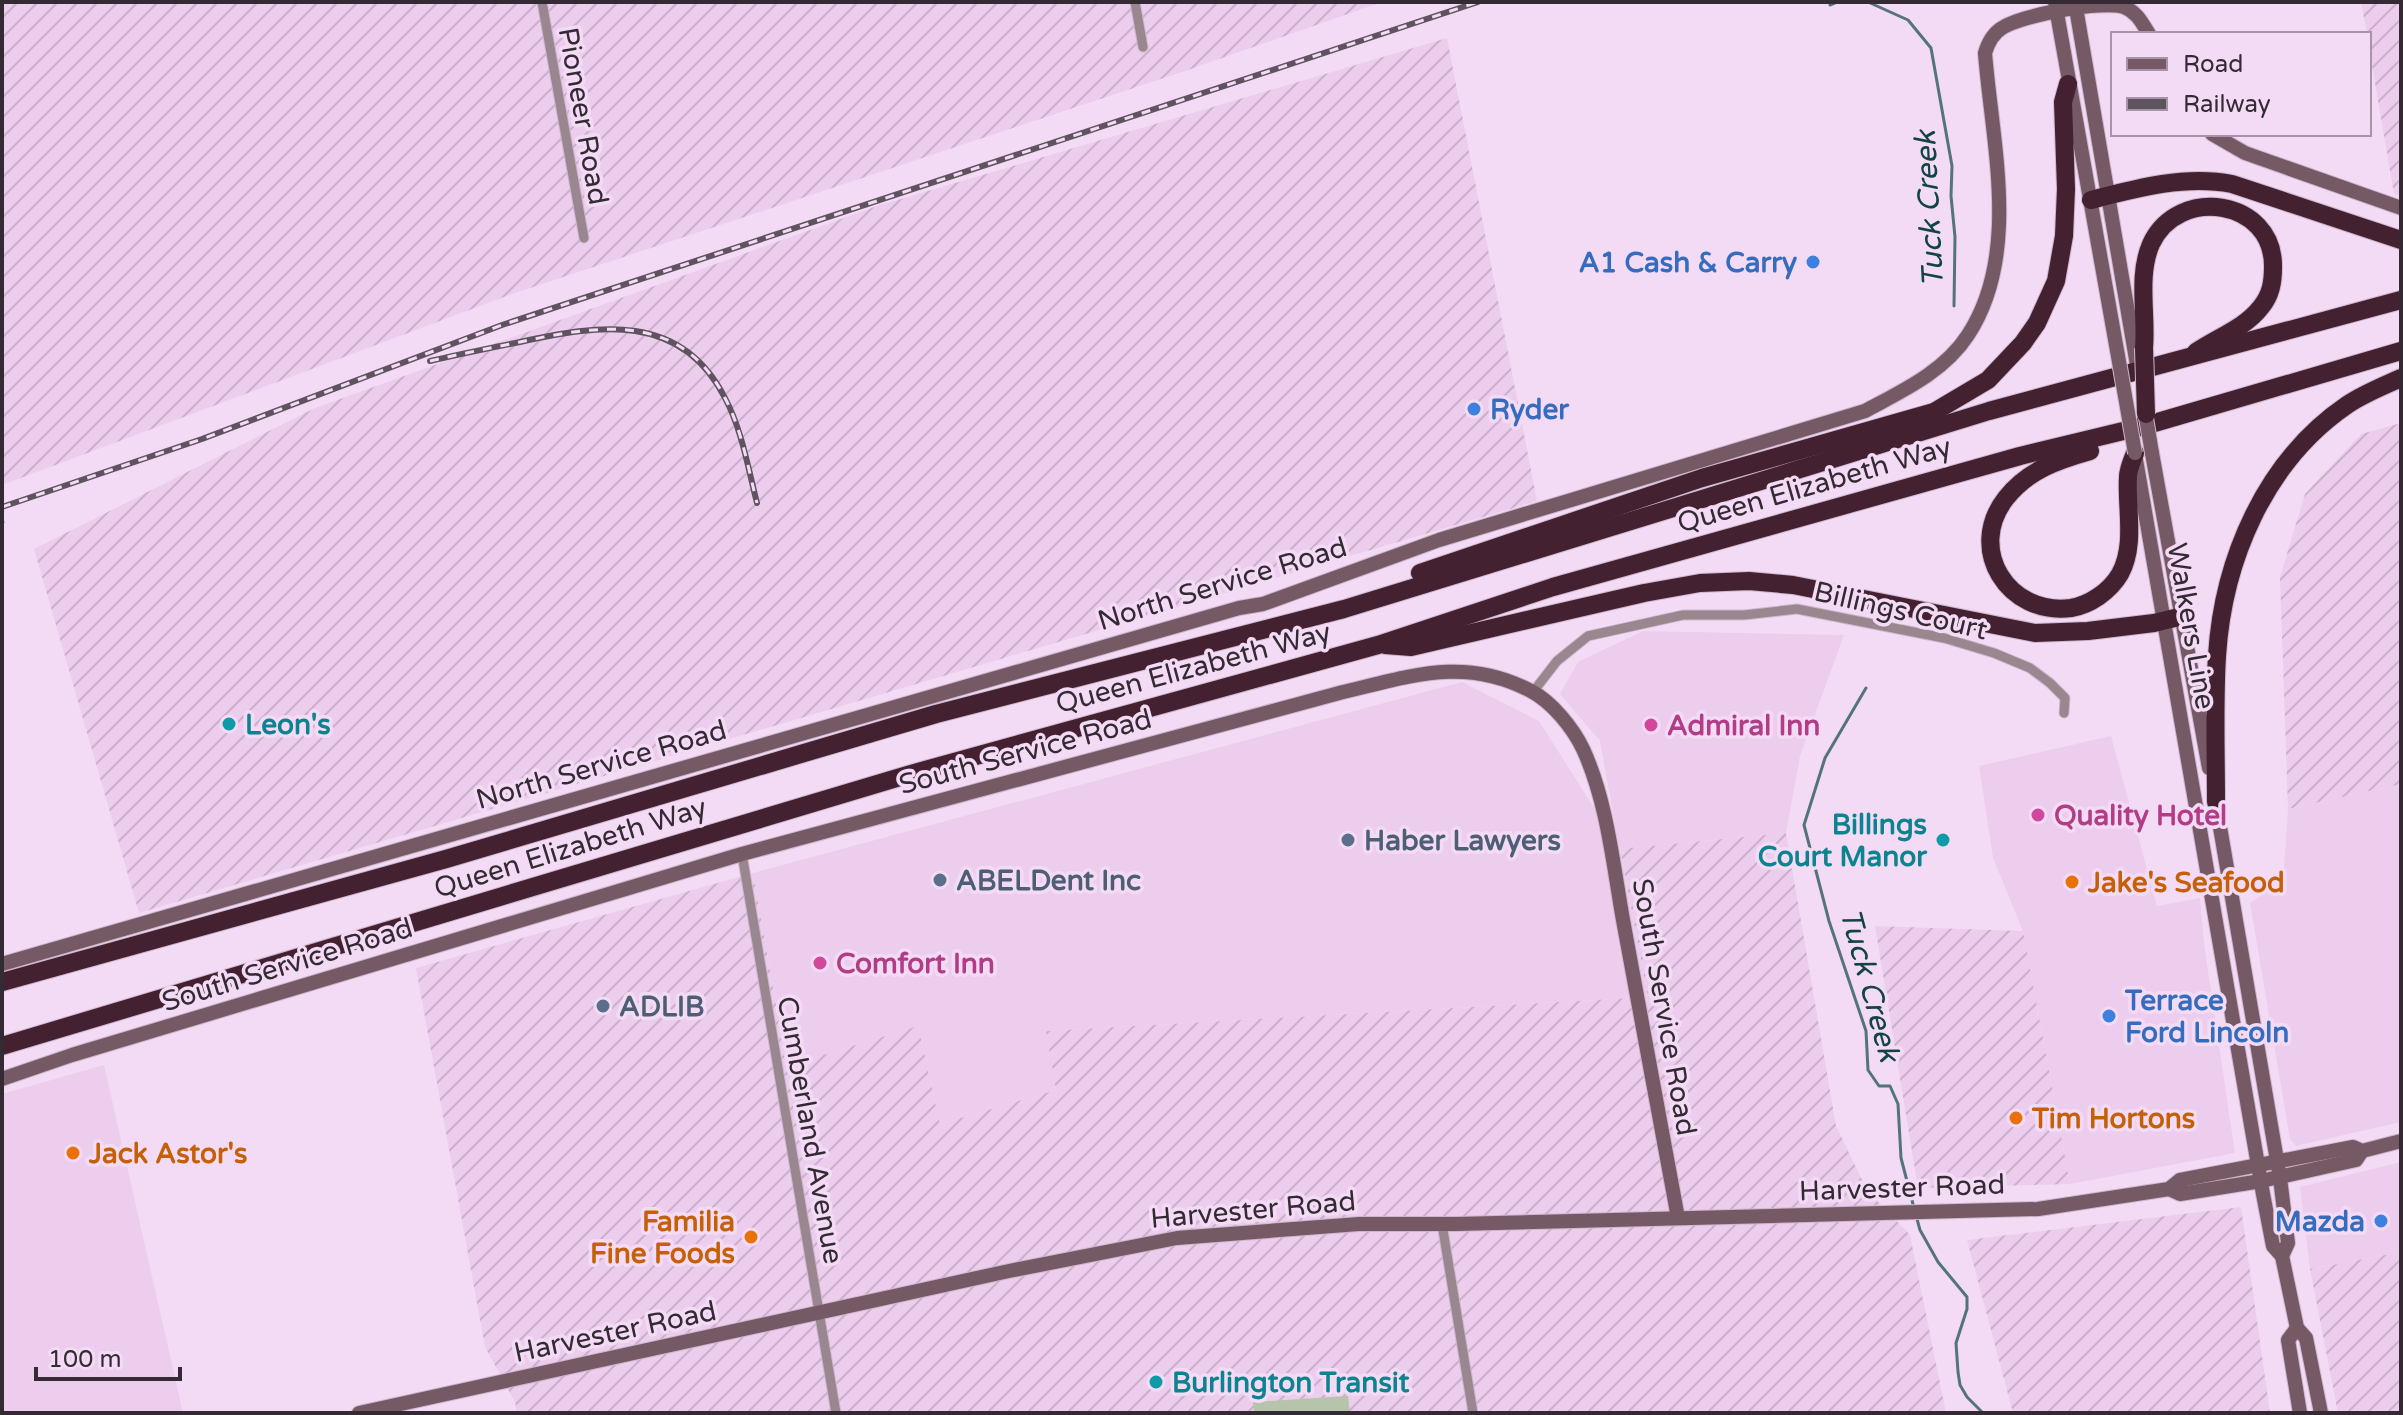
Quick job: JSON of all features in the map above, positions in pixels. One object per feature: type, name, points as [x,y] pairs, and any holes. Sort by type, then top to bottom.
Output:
[{"type":"highway","points":[[1344,609],[1371,590],[1702,478],[1934,412],[1988,380],[2023,343],[2037,323],[2056,281],[2064,236],[2063,102],[2068,84]]},
{"type":"highway","points":[[2100,197],[2180,181],[2212,180],[2401,240]]},
{"type":"highway","points":[[1989,411],[2190,356],[2241,325],[2261,308],[2269,297],[2273,281],[2273,258],[2268,239],[2257,223],[2223,206],[2206,205],[2187,210],[2161,230],[2151,245],[2146,264],[2140,357],[2145,420],[2115,444],[2043,467],[2006,498],[1993,524],[1991,549],[2001,577],[2021,599],[2046,608],[2077,607],[2091,602],[2112,584],[2121,573],[2129,540],[2128,473],[2144,453]]},
{"type":"highway","name":"Queen Elizabeth Way","points":[[2,982],[446,859],[936,714],[1344,609],[1989,411],[2401,300]]},
{"type":"highway","name":"Queen Elizabeth Way","points":[[2,1046],[907,775],[1378,645],[1553,587],[2401,351]]},
{"type":"highway","points":[[2216,802],[2217,655],[2231,576],[2246,530],[2272,480],[2325,422],[2348,404],[2401,378]]},
{"type":"highway","points":[[1378,645],[1411,647],[1644,593],[1700,583],[1749,581],[1880,600],[2035,633],[2088,631],[2174,618]]},
{"type":"highway","points":[[2,1059],[52,1042],[87,1021]]},
{"type":"street","name":"Pioneer Road","points":[[542,2],[584,238]]},
{"type":"street","points":[[1135,2],[1143,47]]},
{"type":"street","name":"North Service Road","points":[[2,964],[1239,608],[1263,604],[1439,540],[1865,411],[1914,385],[1946,360],[1968,335],[1988,293],[1996,253],[1998,206],[1985,53],[1990,39],[1999,29],[2055,6],[2099,3],[2121,5],[2137,15],[2148,32]]},
{"type":"street","name":"Walkers Line","points":[[2076,5],[2118,356],[2144,453],[2174,618],[2261,1181],[2273,1246],[2282,1256],[2297,1328],[2306,1338],[2321,1413]]},
{"type":"street","name":"Walkers Line","points":[[2055,6],[2068,84],[2140,357]]},
{"type":"street","points":[[2215,136],[2245,153],[2401,208]]},
{"type":"street","name":"Walkers Line","points":[[2144,453],[2145,420]]},
{"type":"street","name":"Billings Court","points":[[1533,692],[1557,661],[1588,636],[1683,615],[1744,615],[1797,609],[1944,638],[1994,653],[2030,668],[2050,683],[2065,698],[2064,713]]},
{"type":"street","name":"Walkers Line","points":[[2174,618],[2216,802],[2278,1170],[2288,1243],[2282,1256]]},
{"type":"street","name":"South Service Road","points":[[2,1079],[72,1055],[742,854],[1399,678],[1453,670],[1471,671],[1533,692],[1555,709],[1582,747],[1598,796],[1678,1218]]},
{"type":"street","name":"Cumberland Avenue","points":[[742,854],[836,1413]]},
{"type":"street","name":"Harvester Road","points":[[359,1413],[1177,1238],[1346,1224],[2038,1209],[2169,1189],[2180,1180],[2259,1166],[2278,1170],[2356,1160],[2362,1151],[2401,1141]]},
{"type":"street","name":"Harvester Road","points":[[2169,1189],[2180,1194],[2261,1181],[2278,1170]]},
{"type":"street","points":[[1442,1224],[1473,1413]]},
{"type":"street","name":"Walkers Line","points":[[2297,1328],[2288,1340],[2300,1413]]},
{"type":"shaded area","points":[[2,2],[1382,2],[1185,71],[515,293],[2,485]]},
{"type":"shaded area","points":[[2361,2],[2401,2],[2401,196],[2394,194],[2371,60],[2371,32],[2367,32]]},
{"type":"shaded area","points":[[1447,38],[1537,501],[139,913],[34,549],[315,408],[877,206]]},
{"type":"shaded area","points":[[2401,423],[2401,784],[2288,809],[2280,577],[2305,494],[2361,434]]},
{"type":"shaded area","points":[[1643,631],[1844,635],[1800,756],[1786,833],[1620,849],[1648,997],[1047,1031],[1056,1090],[940,1124],[918,1026],[787,1066],[753,873],[1462,682],[1539,721],[1619,847],[1600,741],[1560,694],[1578,662]]},
{"type":"shaded area","points":[[2111,736],[2157,906],[2200,898],[2235,1153],[2070,1184],[2023,931],[1993,858],[1979,766]]},
{"type":"shaded area","points":[[2401,784],[2401,1122],[2296,1146],[2290,1139],[2250,903],[2283,881],[2288,809]]},
{"type":"shaded area","points":[[1786,833],[1836,1126],[1867,1190],[1910,1235],[1946,1413],[517,1413],[515,1402],[485,1347],[416,968],[753,873],[787,1066],[918,1026],[940,1124],[1056,1090],[1046,1031],[1648,997],[1620,849]]},
{"type":"shaded area","points":[[1875,926],[2023,931],[2070,1184],[1918,1188]]},
{"type":"shaded area","points":[[104,1065],[183,1413],[2,1413],[2,1094]]},
{"type":"shaded area","points":[[2401,1162],[2401,1252],[2310,1269],[2300,1187]]},
{"type":"shaded area","points":[[2241,1207],[2270,1413],[2013,1413],[1967,1240]]},
{"type":"shaded area","points":[[2401,1252],[2401,1413],[2338,1413],[2310,1269]]},
{"type":"green space","points":[[1348,1396],[1350,1413],[1254,1413],[1253,1402]]},
{"type":"waterway","name":"Tuck Creek","points":[[1830,2],[1830,5],[1837,2]]},
{"type":"waterway","name":"Tuck Creek","points":[[1868,2],[1908,20],[1931,48],[1952,166],[1954,306]]},
{"type":"waterway","name":"Tuck Creek","points":[[1866,688],[1825,758],[1804,825],[1829,921],[1866,1031],[1868,1070],[1879,1086],[1890,1086],[1898,1104],[1901,1158],[1914,1208]]},
{"type":"waterway","name":"Tuck Creek","points":[[1917,1219],[1938,1262],[1967,1297],[1967,1309],[1956,1343],[1958,1372],[1960,1385],[1967,1397],[1983,1413]]},
{"type":"railway","points":[[2,507],[202,439],[502,325],[1478,2]]},
{"type":"railway","points":[[430,361],[579,331],[635,331],[661,338],[685,350],[707,370],[725,398],[740,436],[757,503]]},
{"type":"place","name":"A1 Cash & Carry","points":[[1813,262]]},
{"type":"place","name":"Ryder","points":[[1474,409]]},
{"type":"place","name":"Leon's","points":[[229,724]]},
{"type":"place","name":"Admiral Inn","points":[[1651,725]]},
{"type":"place","name":"Quality Hotel","points":[[2038,815]]},
{"type":"place","name":"Haber Lawyers","points":[[1348,840]]},
{"type":"place","name":"Billings Court Manor","points":[[1943,840]]},
{"type":"place","name":"ABELDent Inc","points":[[940,880]]},
{"type":"place","name":"Jake's Seafood","points":[[2072,882]]},
{"type":"place","name":"Comfort Inn","points":[[820,963]]},
{"type":"place","name":"ADLIB","points":[[603,1006]]},
{"type":"place","name":"Terrace Ford Lincoln","points":[[2109,1016]]},
{"type":"place","name":"Tim Hortons","points":[[2016,1118]]},
{"type":"place","name":"Jack Astor's","points":[[73,1153]]},
{"type":"place","name":"Mazda","points":[[2381,1221]]},
{"type":"place","name":"Familia Fine Foods","points":[[751,1237]]},
{"type":"place","name":"Burlington Transit","points":[[1156,1382]]}]
